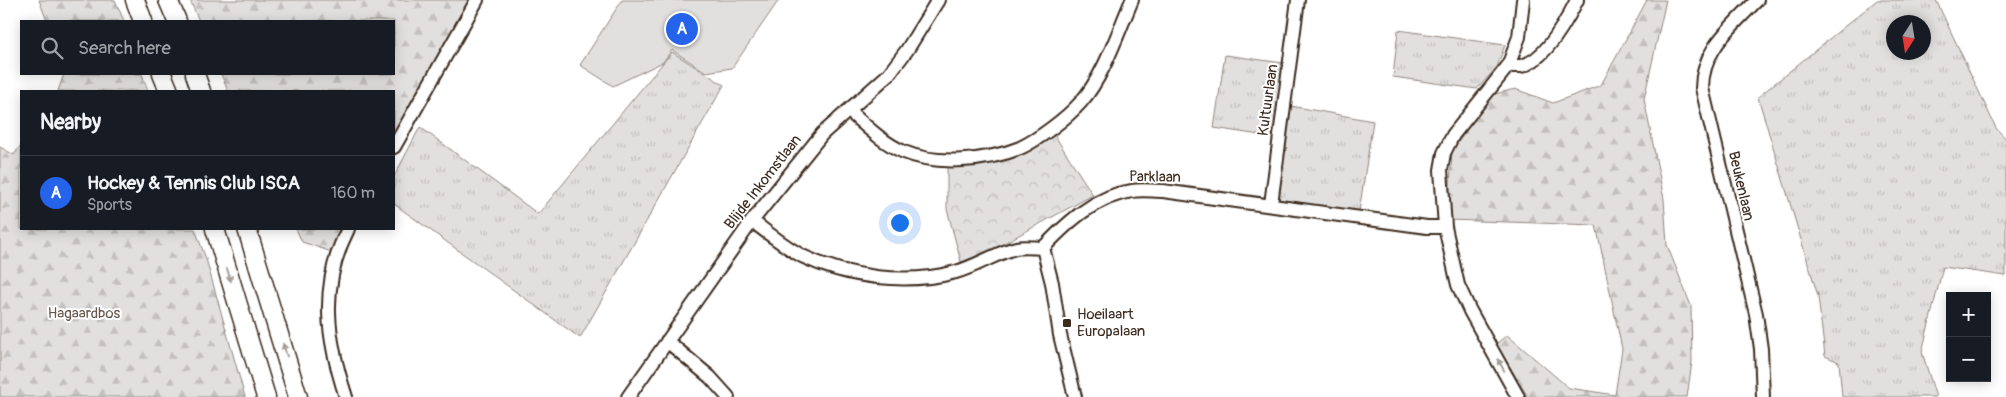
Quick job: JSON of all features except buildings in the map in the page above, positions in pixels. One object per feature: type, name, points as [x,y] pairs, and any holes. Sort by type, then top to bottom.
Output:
[{"type":"highway","points":[[135,0],[144,20]]},
{"type":"highway","points":[[168,0],[177,20]]},
{"type":"highway","points":[[162,75],[168,90]]},
{"type":"highway","points":[[195,75],[202,90]]},
{"type":"highway","points":[[215,230],[266,397]]},
{"type":"highway","points":[[247,230],[298,397]]},
{"type":"street","points":[[395,145],[477,0]]},
{"type":"street","name":"Blijde Inkomstlaan","points":[[628,397],[752,221],[822,134],[850,111],[888,75],[907,50],[938,0]]},
{"type":"street","points":[[850,111],[886,142],[904,153],[927,159],[958,161],[988,156],[1020,147],[1055,125],[1081,102],[1098,75],[1132,0]]},
{"type":"street","name":"Kultuurlaan","points":[[1271,204],[1298,0]]},
{"type":"street","points":[[1518,397],[1470,311],[1458,285],[1444,227],[1441,170],[1444,153],[1453,135],[1508,66],[1519,37],[1523,0]]},
{"type":"street","points":[[1508,66],[1522,66],[1534,59],[1555,38],[1577,0]]},
{"type":"street","name":"Beukenlaan","points":[[1756,0],[1711,51],[1702,75],[1702,88],[1756,314],[1761,348],[1763,397]]},
{"type":"street","name":"Parklaan","points":[[1043,248],[1068,223],[1091,206],[1111,196],[1132,190],[1163,191],[1444,227]]},
{"type":"street","points":[[752,221],[777,240],[803,256],[828,266],[862,275],[894,279],[924,278],[956,272],[1017,248],[1043,248],[1075,397]]},
{"type":"street","points":[[346,397],[333,354],[328,303],[335,262],[348,230]]},
{"type":"street","points":[[667,341],[710,377],[728,397]]},
{"type":"green space","points":[[39,0],[115,0],[124,20],[47,20]]},
{"type":"green space","points":[[190,0],[469,0],[395,135],[395,90],[228,90],[221,75],[395,75],[395,20],[199,20]]},
{"type":"green space","points":[[622,0],[779,0],[732,68],[706,72],[672,50],[663,62],[613,86],[580,65]]},
{"type":"green space","points":[[1647,0],[1666,0],[1644,99],[1664,199],[1667,245],[1691,306],[1692,362],[1687,397],[1528,397],[1496,344],[1507,335],[1569,388],[1615,395],[1622,349],[1596,225],[1448,220],[1452,151],[1491,95],[1515,89],[1553,103],[1601,85]]},
{"type":"green space","points":[[1877,0],[1936,0],[1996,128],[2006,139],[2006,276],[1943,267],[1922,352],[1936,397],[1842,397],[1839,362],[1825,356],[1818,296],[1758,97]]},
{"type":"green space","points":[[1398,30],[1505,45],[1497,67],[1477,89],[1393,77]]},
{"type":"green space","points":[[672,52],[724,85],[580,338],[395,205],[395,175],[420,127],[538,214]]},
{"type":"green space","points":[[1225,55],[1283,63],[1273,137],[1214,128]]},
{"type":"green space","points":[[64,75],[142,75],[148,90],[58,90]]},
{"type":"green space","points":[[1291,106],[1373,121],[1359,212],[1278,199]]},
{"type":"green space","points":[[1053,133],[1093,195],[984,254],[961,262],[947,209],[947,166],[976,165],[1002,160]]},
{"type":"green space","name":"Hagaardbos","points":[[20,146],[20,230],[195,230],[206,259],[245,397],[0,397],[0,147],[14,155]]},
{"type":"green space","points":[[296,230],[343,230],[332,252],[302,242]]},
{"type":"place","name":"Hockey & Tennis Club ISCA","points":[[682,29]]},
{"type":"place","name":"Hoeilaart Europalaan","points":[[1067,323]]}]
